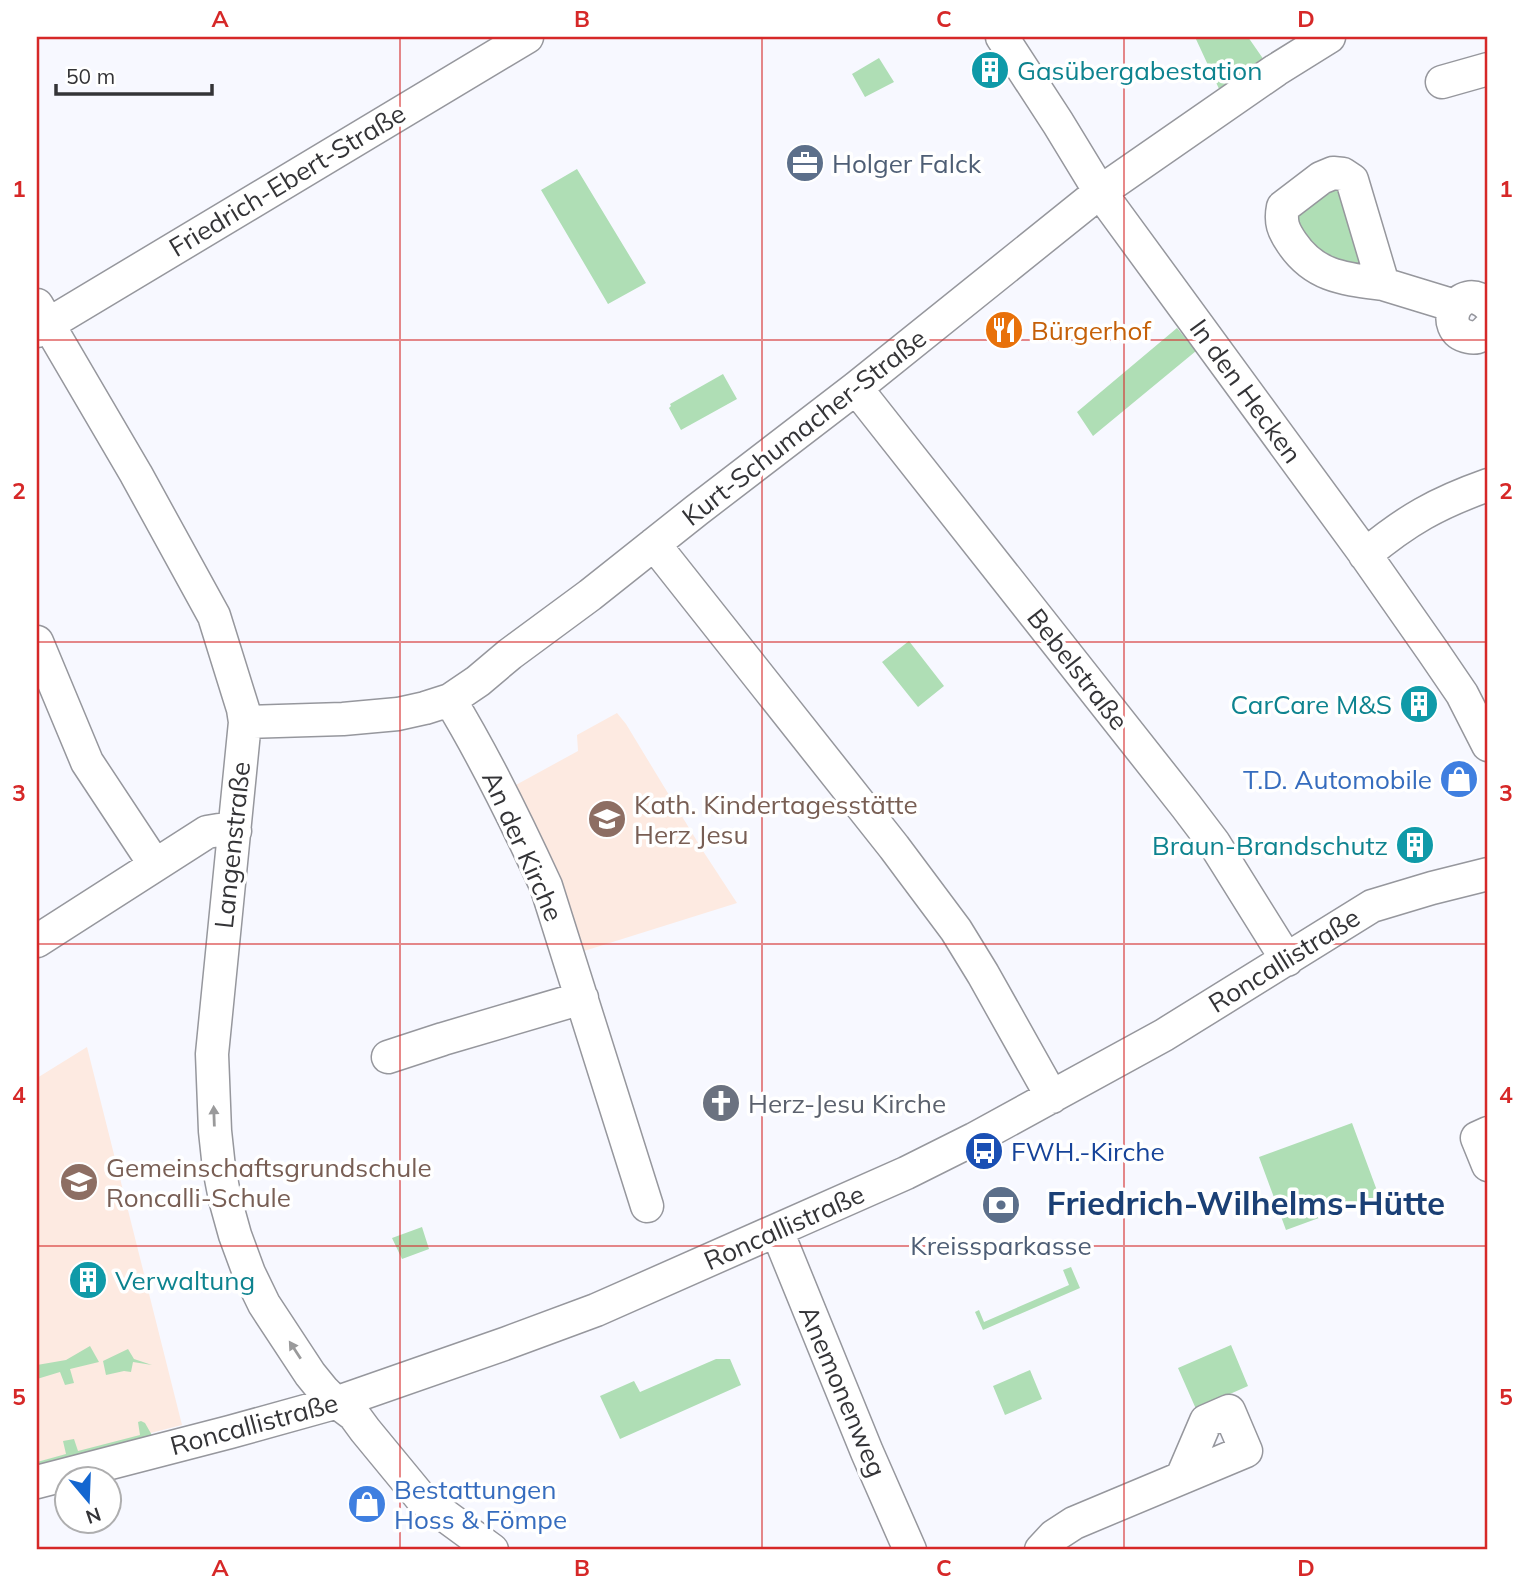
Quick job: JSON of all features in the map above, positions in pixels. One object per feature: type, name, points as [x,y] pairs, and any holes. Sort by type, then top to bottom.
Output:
[{"type":"street","name":"Friedrich-Ebert-Straße","points":[[40,320],[527,37]]},
{"type":"street","name":"In den Hecken","points":[[1002,37],[1100,192],[1365,555],[1462,694],[1488,745]]},
{"type":"street","name":"Kurt-Schumacher-Straße","points":[[245,722],[343,719],[398,714],[450,700],[856,388],[1100,192],[1276,70],[1329,37]]},
{"type":"street","points":[[1442,82],[1488,69]]},
{"type":"street","points":[[1383,284],[1455,306]]},
{"type":"street","points":[[1488,305],[1482,299],[1462,299],[1455,306],[1452,316],[1453,325],[1459,333],[1467,337],[1477,337],[1488,329]]},
{"type":"street","name":"Langenstraße","points":[[40,320],[136,474],[214,616],[243,709],[245,722],[212,1054],[215,1131],[223,1189],[235,1235],[264,1304],[310,1374],[330,1397],[354,1415],[421,1498],[492,1550]]},
{"type":"street","name":"Bebelstraße","points":[[856,388],[1214,843],[1287,960]]},
{"type":"street","points":[[1365,555],[1421,513],[1456,496],[1488,485]]},
{"type":"street","points":[[654,544],[957,930],[1052,1097]]},
{"type":"street","points":[[37,642],[87,762],[155,865]]},
{"type":"street","name":"An der Kirche","points":[[450,700],[528,846],[546,886],[647,1206]]},
{"type":"street","points":[[37,941],[207,831],[234,831]]},
{"type":"street","name":"Roncallistraße","points":[[37,1482],[338,1402],[596,1310],[906,1173],[1052,1097],[1164,1035],[1372,906],[1432,887],[1488,874]]},
{"type":"street","points":[[388,1057],[582,998]]},
{"type":"street","points":[[1488,1133],[1478,1138],[1488,1165]]},
{"type":"street","name":"Anemonenweg","points":[[777,1231],[910,1550]]},
{"type":"street","points":[[1041,1550],[1054,1536],[1074,1523],[1182,1478]]},
{"type":"shaded area","name":"Kath. Kindertagesstätte Herz Jesu","points":[[617,713],[737,903],[584,951],[560,875],[514,786],[578,751],[577,735]]},
{"type":"shaded area","name":"Gemeinschaftsgrundschule Roncalli-Schule","points":[[87,1047],[182,1425],[37,1462],[37,1078]]},
{"type":"green space","points":[[1195,37],[1248,37],[1264,60],[1220,91]]},
{"type":"green space","points":[[879,58],[894,82],[865,97],[852,74]]},
{"type":"green space","points":[[577,169],[646,283],[608,304],[541,190]]},
{"type":"green space","points":[[1323,188],[1341,188],[1364,264],[1357,269],[1330,265],[1294,222],[1302,203]]},
{"type":"green space","points":[[1177,328],[1196,351],[1093,436],[1077,412]]},
{"type":"green space","points":[[723,374],[737,399],[681,430],[669,408],[670,404]]},
{"type":"green space","points":[[909,641],[944,686],[918,707],[882,662]]},
{"type":"green space","points":[[1352,1123],[1379,1196],[1286,1230],[1259,1157]]},
{"type":"green space","points":[[422,1227],[429,1249],[402,1259],[392,1238]]},
{"type":"green space","points":[[1071,1267],[1080,1288],[983,1330],[975,1312],[979,1310],[984,1322],[1069,1285],[1063,1270]]},
{"type":"green space","points":[[1231,1345],[1248,1386],[1196,1409],[1178,1368]]},
{"type":"green space","points":[[90,1346],[99,1362],[70,1369],[74,1383],[65,1385],[60,1372],[37,1379],[37,1365],[66,1360]]},
{"type":"green space","points":[[128,1349],[134,1359],[152,1365],[133,1362],[131,1372],[106,1375],[103,1361]]},
{"type":"green space","points":[[716,1359],[730,1359],[741,1385],[620,1439],[600,1396],[634,1381],[640,1392]]},
{"type":"green space","points":[[1030,1370],[1042,1399],[1005,1415],[993,1386]]},
{"type":"green space","points":[[141,1421],[153,1437],[37,1466],[37,1462],[66,1454],[63,1441],[74,1439],[78,1451],[140,1435],[138,1422]]},
{"type":"place","name":"Gasübergabestation","points":[[990,70]]},
{"type":"place","name":"Holger Falck","points":[[805,163]]},
{"type":"place","name":"Bürgerhof","points":[[1004,330]]},
{"type":"place","name":"CarCare M&S","points":[[1419,704]]},
{"type":"place","name":"T.D. Automobile","points":[[1459,779]]},
{"type":"place","name":"Kath. Kindertagesstätte Herz Jesu","points":[[607,819]]},
{"type":"place","name":"Braun-Brandschutz","points":[[1415,845]]},
{"type":"place","name":"Herz-Jesu Kirche","points":[[721,1103]]},
{"type":"place","name":"FWH.-Kirche","points":[[984,1151]]},
{"type":"place","name":"Gemeinschaftsgrundschule Roncalli-Schule","points":[[79,1182]]},
{"type":"place","name":"Kreissparkasse","points":[[1001,1205]]},
{"type":"place","name":"Verwaltung","points":[[88,1280]]},
{"type":"place","name":"Bestattungen Hoss & Fömpe","points":[[367,1504]]},
{"type":"district","name":"Friedrich-Wilhelms-Hütte","points":[[1246,1202]]}]
